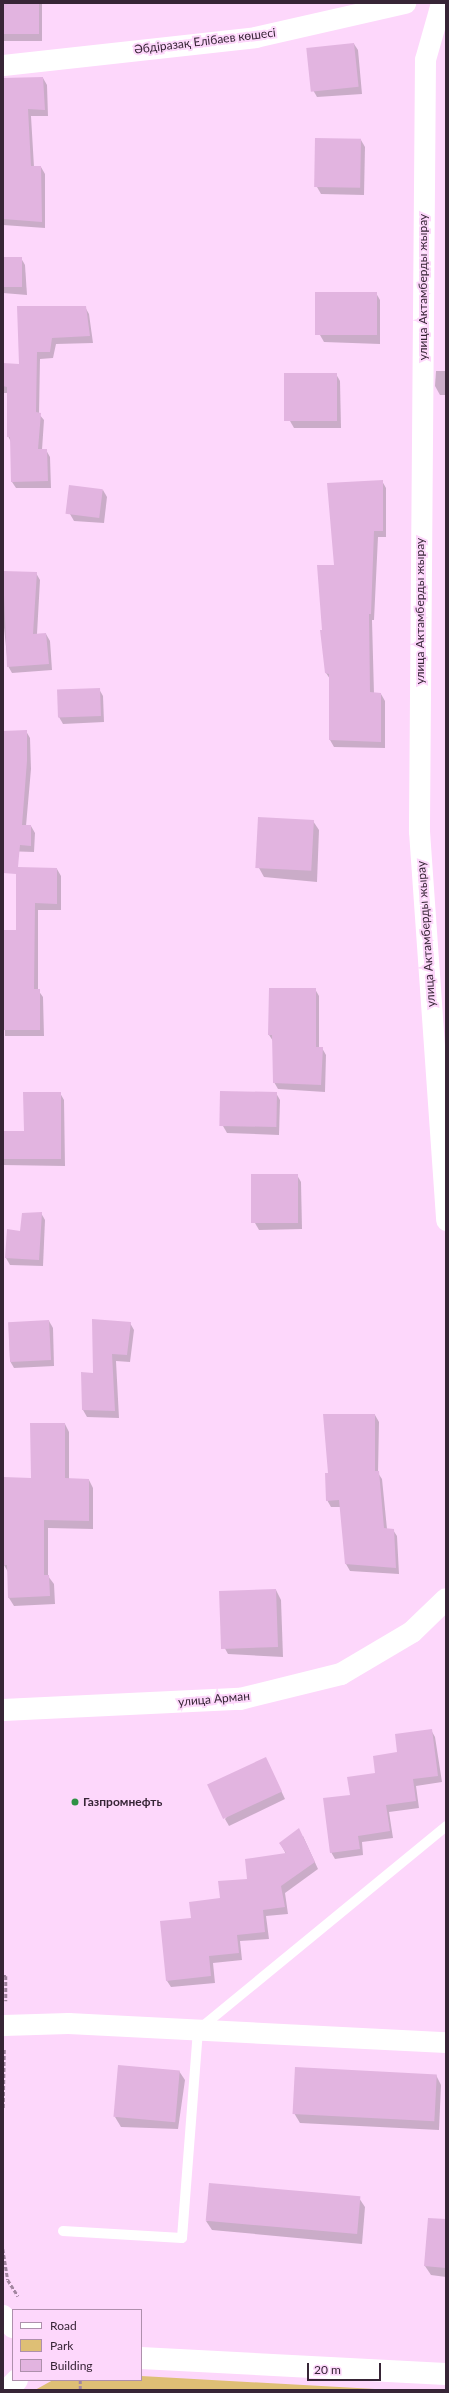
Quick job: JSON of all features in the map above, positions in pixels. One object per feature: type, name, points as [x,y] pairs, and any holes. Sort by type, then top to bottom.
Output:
[{"type":"street","name":"Әбдіразақ Елібаев көшесі","points":[[3,65],[255,37],[405,3]]},
{"type":"street","name":"улица Актамберды жырау","points":[[441,3],[425,59],[419,831],[446,1220]]},
{"type":"street","name":"улица Арман","points":[[3,1710],[240,1699],[341,1674],[412,1632],[446,1599]]},
{"type":"street","points":[[3,2025],[68,2023],[446,2042]]},
{"type":"street","points":[[3,2316],[12,2326]]},
{"type":"street","points":[[142,2358],[446,2374]]},
{"type":"street","points":[[7,2390],[16,2381]]},
{"type":"lane","points":[[63,2232],[182,2238],[198,2030],[446,1826]]},
{"type":"path","points":[[3,2250],[8,2280],[20,2300]]},
{"type":"green space","points":[[142,2376],[393,2390],[35,2390],[51,2381],[142,2381]]},
{"type":"building","points":[[3,3],[39,3],[39,34],[3,34]]},
{"type":"building","points":[[354,43],[359,87],[311,92],[306,48]]},
{"type":"building","points":[[43,77],[45,110],[28,109],[31,166],[41,166],[42,222],[3,219],[3,78]]},
{"type":"building","points":[[315,138],[361,139],[360,188],[314,187]]},
{"type":"building","points":[[3,257],[22,257],[22,287],[3,287]]},
{"type":"building","points":[[315,292],[377,292],[377,335],[315,335]]},
{"type":"building","points":[[17,306],[86,306],[90,336],[52,338],[50,352],[37,352],[36,412],[41,413],[38,449],[47,449],[48,481],[11,482],[10,437],[7,437],[7,387],[3,386],[3,363],[19,364]]},
{"type":"building","points":[[284,373],[337,373],[337,421],[284,421]]},
{"type":"building","points":[[383,480],[383,531],[374,531],[371,614],[369,614],[370,692],[381,693],[381,742],[329,740],[329,674],[325,673],[320,630],[322,630],[317,565],[334,565],[327,483]]},
{"type":"building","points":[[69,485],[103,489],[99,518],[65,514]]},
{"type":"building","points":[[3,571],[37,572],[33,634],[46,633],[49,664],[7,667]]},
{"type":"building","points":[[100,688],[101,716],[58,717],[57,690]]},
{"type":"building","points":[[27,730],[27,761],[22,825],[31,825],[31,846],[20,845],[18,867],[57,868],[57,904],[35,903],[34,989],[40,989],[40,1030],[3,1030],[3,930],[16,930],[16,874],[3,873],[3,731]]},
{"type":"building","points":[[258,817],[314,820],[311,871],[255,868]]},
{"type":"building","points":[[269,988],[316,988],[316,1047],[323,1047],[321,1085],[273,1083],[272,1035],[268,1035]]},
{"type":"building","points":[[220,1091],[277,1092],[276,1127],[219,1126]]},
{"type":"building","points":[[23,1092],[61,1092],[61,1159],[3,1159],[3,1131],[24,1131]]},
{"type":"building","points":[[251,1174],[298,1174],[298,1223],[251,1223]]},
{"type":"building","points":[[42,1212],[39,1260],[5,1258],[7,1229],[20,1231],[22,1213]]},
{"type":"building","points":[[92,1319],[131,1322],[127,1355],[112,1354],[115,1411],[82,1410],[81,1372],[93,1373]]},
{"type":"building","points":[[49,1320],[51,1360],[10,1362],[8,1322]]},
{"type":"building","points":[[323,1414],[375,1414],[375,1471],[379,1471],[384,1528],[394,1529],[396,1568],[345,1564],[339,1500],[326,1501],[325,1473],[328,1473]]},
{"type":"building","points":[[30,1423],[65,1423],[65,1478],[89,1479],[89,1521],[44,1520],[44,1575],[49,1575],[50,1596],[8,1598],[7,1565],[3,1565],[3,1477],[31,1478]]},
{"type":"building","points":[[276,1589],[278,1647],[221,1649],[219,1591]]},
{"type":"building","points":[[432,1729],[438,1776],[413,1779],[416,1801],[386,1805],[390,1831],[358,1836],[360,1849],[330,1853],[323,1798],[350,1795],[347,1777],[375,1773],[373,1756],[397,1752],[395,1734]]},
{"type":"building","points":[[266,1757],[282,1791],[223,1819],[207,1784]]},
{"type":"building","points":[[299,1828],[315,1862],[281,1886],[285,1907],[263,1910],[265,1932],[237,1935],[239,1953],[209,1956],[211,1976],[166,1981],[160,1921],[191,1918],[189,1902],[220,1898],[218,1881],[247,1879],[245,1859],[286,1853],[279,1843]]},
{"type":"building","points":[[118,2065],[180,2070],[175,2122],[113,2117]]},
{"type":"building","points":[[295,2067],[437,2074],[434,2121],[293,2114]]},
{"type":"building","points":[[209,2183],[360,2196],[357,2234],[206,2221]]},
{"type":"building","points":[[428,2218],[446,2219],[446,2268],[424,2266]]},
{"type":"place","name":"Газпромнефть","points":[[75,1802]]}]
